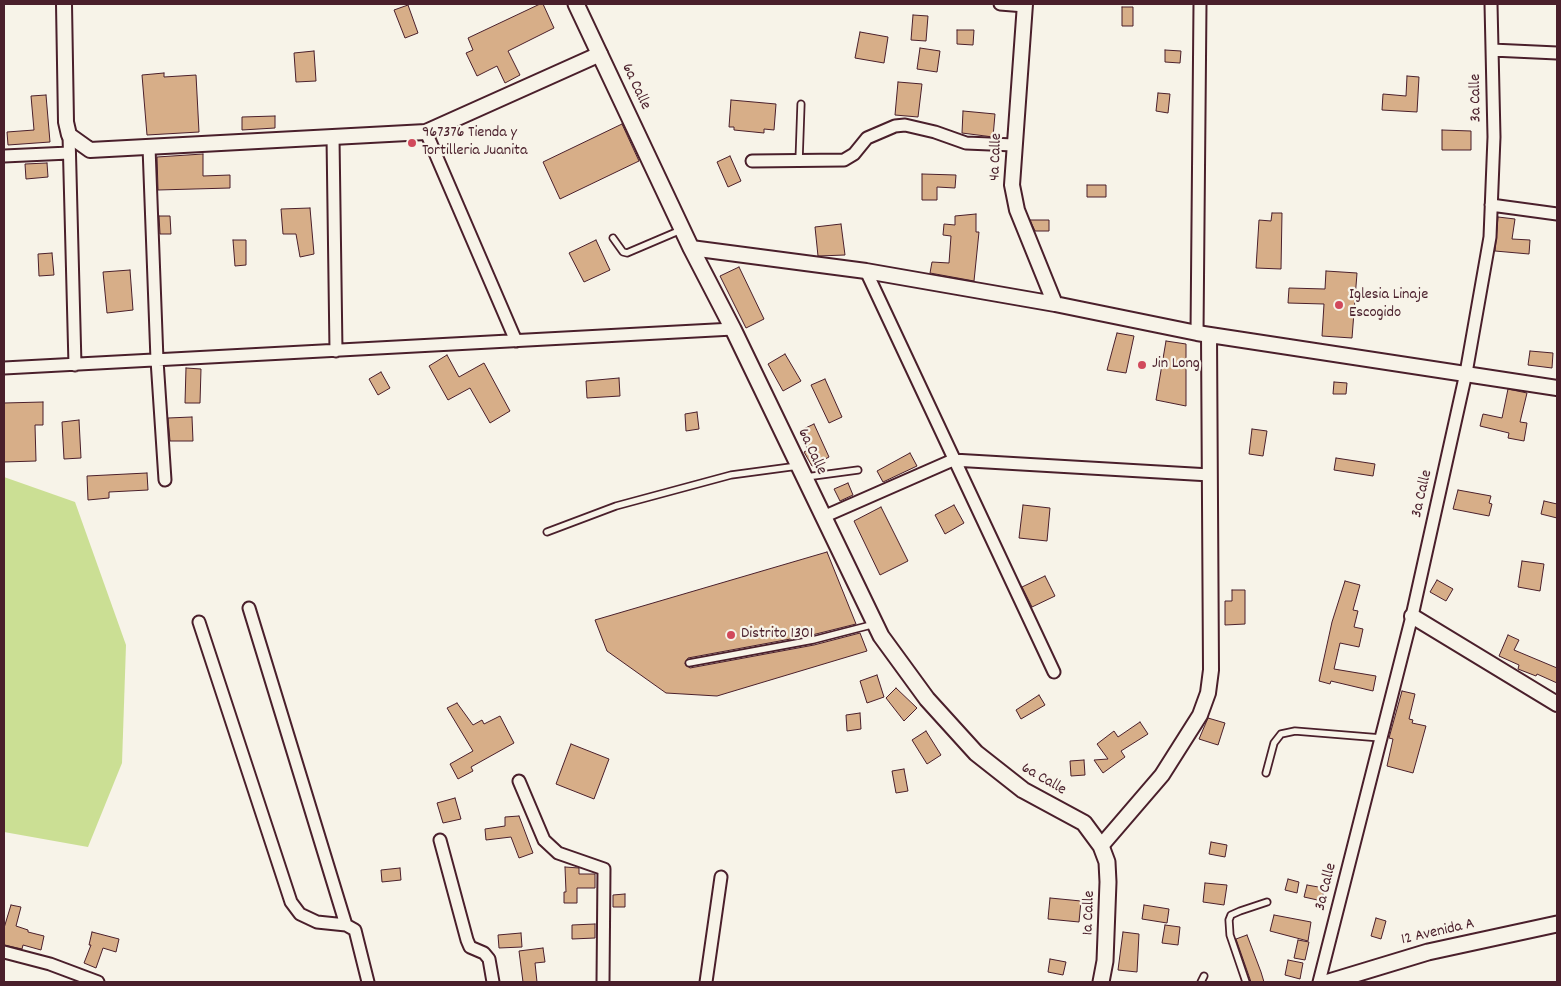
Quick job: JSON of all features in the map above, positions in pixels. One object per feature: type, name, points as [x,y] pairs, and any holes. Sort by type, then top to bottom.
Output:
[{"type":"main road","name":"6a Calle","points":[[576,4],[691,248],[733,329],[881,636],[927,699],[976,752],[1000,774],[1023,790],[1084,822],[1101,846]]},
{"type":"main road","name":"1a Calle","points":[[1101,846],[1107,862],[1108,882],[1105,961],[1101,982]]},
{"type":"main road","name":"12 Avenida A","points":[[1329,982],[1428,952],[1557,924]]},
{"type":"street","points":[[64,4],[66,122],[70,153],[74,365]]},
{"type":"street","points":[[1000,4],[1025,5]]},
{"type":"street","points":[[1101,846],[1162,775],[1200,715],[1208,693],[1211,670],[1210,475],[1203,334],[1200,4]]},
{"type":"street","name":"3a Calle","points":[[1319,982],[1412,616],[1466,373],[1490,237],[1494,137],[1491,4]]},
{"type":"street","name":"4a Calle","points":[[1025,5],[1012,185],[1017,210],[1055,304]]},
{"type":"street","points":[[1492,50],[1557,53]]},
{"type":"street","points":[[69,135],[90,150],[426,132],[600,54]]},
{"type":"street","points":[[752,161],[844,160],[854,154],[867,138],[895,126],[906,125],[935,132],[966,143],[1014,145]]},
{"type":"street","points":[[426,132],[516,341]]},
{"type":"street","points":[[333,136],[336,351]]},
{"type":"street","points":[[149,147],[157,360],[165,480]]},
{"type":"street","points":[[4,156],[70,153]]},
{"type":"street","points":[[1491,205],[1557,214]]},
{"type":"street","points":[[691,248],[866,271],[1055,304],[1203,334],[1557,388]]},
{"type":"street","points":[[866,271],[1054,672]]},
{"type":"street","points":[[4,368],[733,329]]},
{"type":"street","points":[[823,516],[953,460],[1210,475]]},
{"type":"street","points":[[249,608],[346,925]]},
{"type":"street","points":[[1412,616],[1557,704]]},
{"type":"street","points":[[199,622],[292,902],[300,914],[317,922],[346,925],[355,930],[368,982]]},
{"type":"street","points":[[519,781],[544,840],[558,853],[604,869],[603,982]]},
{"type":"street","points":[[440,840],[467,940],[470,947],[484,953],[489,959],[493,982]]},
{"type":"street","points":[[706,982],[721,878]]},
{"type":"street","points":[[4,952],[50,964],[98,982]]},
{"type":"lane","points":[[799,160],[801,104]]},
{"type":"lane","points":[[613,238],[623,252],[628,253],[682,229]]},
{"type":"lane","points":[[547,532],[616,506],[731,475],[858,470]]},
{"type":"lane","points":[[689,663],[813,640],[875,624]]},
{"type":"lane","points":[[1266,772],[1274,743],[1281,734],[1295,731],[1381,738]]},
{"type":"lane","points":[[1246,982],[1230,935],[1229,920],[1231,915],[1240,910],[1267,902]]},
{"type":"lane","points":[[1201,982],[1204,976]]},
{"type":"green space","points":[[4,477],[75,502],[126,645],[122,763],[88,847],[4,832]]},
{"type":"building","points":[[543,4],[554,28],[508,51],[520,75],[505,83],[497,66],[477,76],[466,53],[473,50],[468,38]]},
{"type":"building","points":[[408,5],[418,33],[405,38],[394,10]]},
{"type":"building","points":[[1122,7],[1133,7],[1133,26],[1122,26]]},
{"type":"building","points":[[913,15],[928,16],[926,41],[911,40]]},
{"type":"building","points":[[957,30],[974,30],[973,45],[957,44]]},
{"type":"building","points":[[860,32],[888,37],[884,63],[855,58]]},
{"type":"building","points":[[920,48],[940,51],[937,72],[917,69]]},
{"type":"building","points":[[1165,50],[1181,51],[1180,63],[1165,62]]},
{"type":"building","points":[[314,51],[316,81],[296,82],[294,53]]},
{"type":"building","points":[[164,73],[164,77],[196,75],[199,132],[147,135],[142,75]]},
{"type":"building","points":[[1407,76],[1419,77],[1417,112],[1382,110],[1383,94],[1406,96]]},
{"type":"building","points":[[898,82],[922,84],[918,117],[895,115]]},
{"type":"building","points":[[1158,93],[1170,94],[1168,113],[1156,111]]},
{"type":"building","points":[[46,95],[50,142],[8,145],[7,132],[34,130],[31,96]]},
{"type":"building","points":[[731,100],[776,104],[774,130],[764,129],[764,133],[734,130],[734,127],[729,127]]},
{"type":"building","points":[[963,111],[995,114],[993,137],[962,133]]},
{"type":"building","points":[[275,116],[275,128],[242,130],[242,117]]},
{"type":"building","points":[[622,124],[639,161],[560,199],[543,162]]},
{"type":"building","points":[[1442,130],[1471,131],[1471,150],[1442,150]]},
{"type":"building","points":[[203,154],[203,176],[230,175],[230,188],[158,190],[157,157]]},
{"type":"building","points":[[730,156],[741,181],[728,187],[717,162]]},
{"type":"building","points":[[47,163],[48,177],[26,179],[25,164]]},
{"type":"building","points":[[922,174],[956,175],[955,188],[937,187],[937,200],[922,200]]},
{"type":"building","points":[[1087,185],[1106,185],[1106,197],[1087,197]]},
{"type":"building","points":[[310,208],[314,254],[300,257],[296,234],[283,234],[281,209]]},
{"type":"building","points":[[1272,213],[1282,213],[1281,269],[1256,268],[1259,220],[1271,221]]},
{"type":"building","points":[[976,214],[976,232],[979,232],[974,281],[930,273],[932,262],[949,263],[951,236],[943,235],[944,224],[955,225],[955,216]]},
{"type":"building","points":[[159,216],[170,216],[171,234],[160,234]]},
{"type":"building","points":[[1498,217],[1515,219],[1512,239],[1530,240],[1529,254],[1495,251]]},
{"type":"building","points":[[1030,220],[1049,220],[1049,231],[1035,231]]},
{"type":"building","points":[[841,224],[845,255],[818,256],[815,227]]},
{"type":"building","points":[[233,240],[246,240],[246,265],[235,266]]},
{"type":"building","points":[[596,240],[610,270],[584,282],[569,253]]},
{"type":"building","points":[[52,253],[54,275],[39,276],[38,254]]},
{"type":"building","points":[[739,267],[764,319],[746,328],[720,276]]},
{"type":"building","points":[[130,270],[133,310],[107,313],[103,272]]},
{"type":"building","name":"Iglesia Linaje Escogido","points":[[1326,271],[1357,273],[1352,338],[1322,336],[1324,304],[1288,303],[1289,288],[1325,289]]},
{"type":"building","points":[[1117,333],[1134,336],[1126,373],[1107,370]]},
{"type":"building","points":[[1166,341],[1186,344],[1186,406],[1156,400]]},
{"type":"building","points":[[1530,351],[1553,353],[1552,368],[1528,365]]},
{"type":"building","points":[[785,354],[801,381],[783,391],[768,364]]},
{"type":"building","points":[[447,355],[459,377],[484,363],[510,411],[490,423],[470,388],[448,400],[429,366]]},
{"type":"building","points":[[186,368],[201,369],[200,403],[185,403]]},
{"type":"building","points":[[381,372],[390,388],[378,395],[369,379]]},
{"type":"building","points":[[619,378],[620,396],[587,398],[586,381]]},
{"type":"building","points":[[825,379],[842,417],[829,423],[811,385]]},
{"type":"building","points":[[1334,382],[1347,383],[1346,394],[1333,394]]},
{"type":"building","points":[[1508,389],[1527,393],[1520,422],[1527,423],[1524,441],[1508,438],[1509,433],[1480,426],[1483,414],[1502,418]]},
{"type":"building","points":[[43,402],[43,425],[35,425],[36,461],[4,462],[4,403]]},
{"type":"building","points":[[697,412],[699,429],[686,431],[685,414]]},
{"type":"building","points":[[192,417],[193,441],[170,441],[168,418]]},
{"type":"building","points":[[79,420],[81,458],[64,459],[62,422]]},
{"type":"building","points":[[814,424],[829,457],[812,466],[804,452],[808,450],[799,431]]},
{"type":"building","points":[[1252,429],[1267,431],[1263,456],[1249,454]]},
{"type":"building","points":[[910,453],[917,466],[883,482],[877,471]]},
{"type":"building","points":[[1336,458],[1375,464],[1373,476],[1334,470]]},
{"type":"building","points":[[147,473],[148,490],[109,492],[109,498],[88,500],[87,476]]},
{"type":"building","points":[[848,483],[853,495],[840,501],[834,489]]},
{"type":"building","points":[[1458,490],[1491,496],[1489,503],[1492,504],[1489,516],[1453,509]]},
{"type":"building","points":[[1544,501],[1557,504],[1557,518],[1541,514]]},
{"type":"building","points":[[954,505],[964,523],[945,534],[935,515]]},
{"type":"building","points":[[1023,505],[1050,508],[1047,541],[1019,538]]},
{"type":"building","points":[[881,507],[908,561],[880,575],[854,521]]},
{"type":"building","name":"Distrito 1301","points":[[827,552],[856,624],[812,635],[688,658],[685,664],[690,668],[814,645],[860,633],[867,651],[717,696],[666,693],[607,651],[595,620]]},
{"type":"building","points":[[1522,561],[1544,564],[1540,591],[1518,587]]},
{"type":"building","points":[[1045,576],[1055,596],[1032,607],[1022,587]]},
{"type":"building","points":[[1437,580],[1453,589],[1446,601],[1430,592]]},
{"type":"building","points":[[1345,581],[1360,585],[1353,610],[1358,611],[1354,627],[1363,629],[1359,647],[1340,643],[1334,669],[1376,676],[1373,691],[1331,681],[1330,684],[1319,681],[1332,622]]},
{"type":"building","points":[[1232,590],[1245,590],[1245,624],[1225,625],[1225,601],[1232,601]]},
{"type":"building","points":[[1508,635],[1519,640],[1514,650],[1557,668],[1557,683],[1537,674],[1536,676],[1518,669],[1519,665],[1499,656]]},
{"type":"building","points":[[877,675],[884,697],[867,703],[860,681]]},
{"type":"building","points":[[896,688],[917,708],[904,721],[886,698]]},
{"type":"building","points":[[1402,691],[1415,694],[1409,719],[1413,720],[1412,723],[1426,726],[1413,773],[1387,766],[1393,739],[1389,738]]},
{"type":"building","points":[[1039,695],[1045,705],[1021,719],[1016,710]]},
{"type":"building","points":[[457,703],[473,725],[482,720],[484,724],[500,716],[514,743],[471,767],[473,771],[458,779],[450,764],[473,751],[447,708]]},
{"type":"building","points":[[860,713],[861,729],[847,731],[846,715]]},
{"type":"building","points":[[1208,718],[1225,723],[1218,745],[1199,739]]},
{"type":"building","points":[[1140,722],[1148,734],[1121,751],[1125,757],[1103,773],[1094,760],[1108,759],[1097,744],[1114,731],[1118,737]]},
{"type":"building","points":[[926,731],[941,755],[927,764],[912,740]]},
{"type":"building","points":[[571,744],[609,759],[594,799],[556,784]]},
{"type":"building","points":[[1084,760],[1085,775],[1071,776],[1070,761]]},
{"type":"building","points":[[904,769],[908,791],[896,793],[892,771]]},
{"type":"building","points":[[455,798],[461,819],[443,823],[437,803]]},
{"type":"building","points":[[519,816],[533,853],[519,858],[511,837],[486,840],[485,829],[505,826],[505,817]]},
{"type":"building","points":[[1211,842],[1227,845],[1225,857],[1209,854]]},
{"type":"building","points":[[565,867],[579,868],[579,874],[595,874],[595,888],[577,888],[577,903],[564,903],[564,892],[566,892]]},
{"type":"building","points":[[400,868],[401,880],[382,882],[381,870]]},
{"type":"building","points":[[1288,879],[1299,882],[1297,893],[1285,890]]},
{"type":"building","points":[[1205,883],[1227,885],[1224,905],[1203,902]]},
{"type":"building","points":[[1307,885],[1324,888],[1322,901],[1304,897]]},
{"type":"building","points":[[625,894],[625,907],[613,907],[613,895]]},
{"type":"building","points":[[1050,898],[1081,901],[1079,922],[1048,919]]},
{"type":"building","points":[[11,905],[21,907],[16,926],[28,930],[28,932],[44,936],[41,950],[23,945],[22,949],[4,945],[4,928]]},
{"type":"building","points":[[1144,905],[1169,909],[1167,923],[1142,919]]},
{"type":"building","points":[[1274,915],[1311,922],[1308,941],[1270,931]]},
{"type":"building","points":[[1376,918],[1386,921],[1381,939],[1371,936]]},
{"type":"building","points":[[595,924],[595,938],[572,939],[572,925]]},
{"type":"building","points":[[1165,925],[1180,927],[1178,945],[1162,943]]},
{"type":"building","points":[[92,932],[119,939],[116,952],[103,948],[96,968],[84,963],[91,945],[89,945]]},
{"type":"building","points":[[1123,932],[1139,934],[1137,972],[1118,970]]},
{"type":"building","points":[[521,933],[522,947],[499,948],[498,935]]},
{"type":"building","points":[[1247,935],[1264,982],[1251,982],[1236,939]]},
{"type":"building","points":[[1298,940],[1309,942],[1305,960],[1294,958]]},
{"type":"building","points":[[543,948],[545,962],[535,963],[537,982],[523,982],[519,951]]},
{"type":"building","points":[[1050,959],[1066,962],[1063,975],[1048,972]]},
{"type":"building","points":[[1288,960],[1303,963],[1300,979],[1285,975]]},
{"type":"place","name":"967376 Tienda y Tortilleria Juanita","points":[[412,143]]},
{"type":"place","name":"Iglesia Linaje Escogido","points":[[1339,305]]},
{"type":"place","name":"Jin Long","points":[[1142,365]]},
{"type":"place","name":"Distrito 1301","points":[[731,635]]}]
